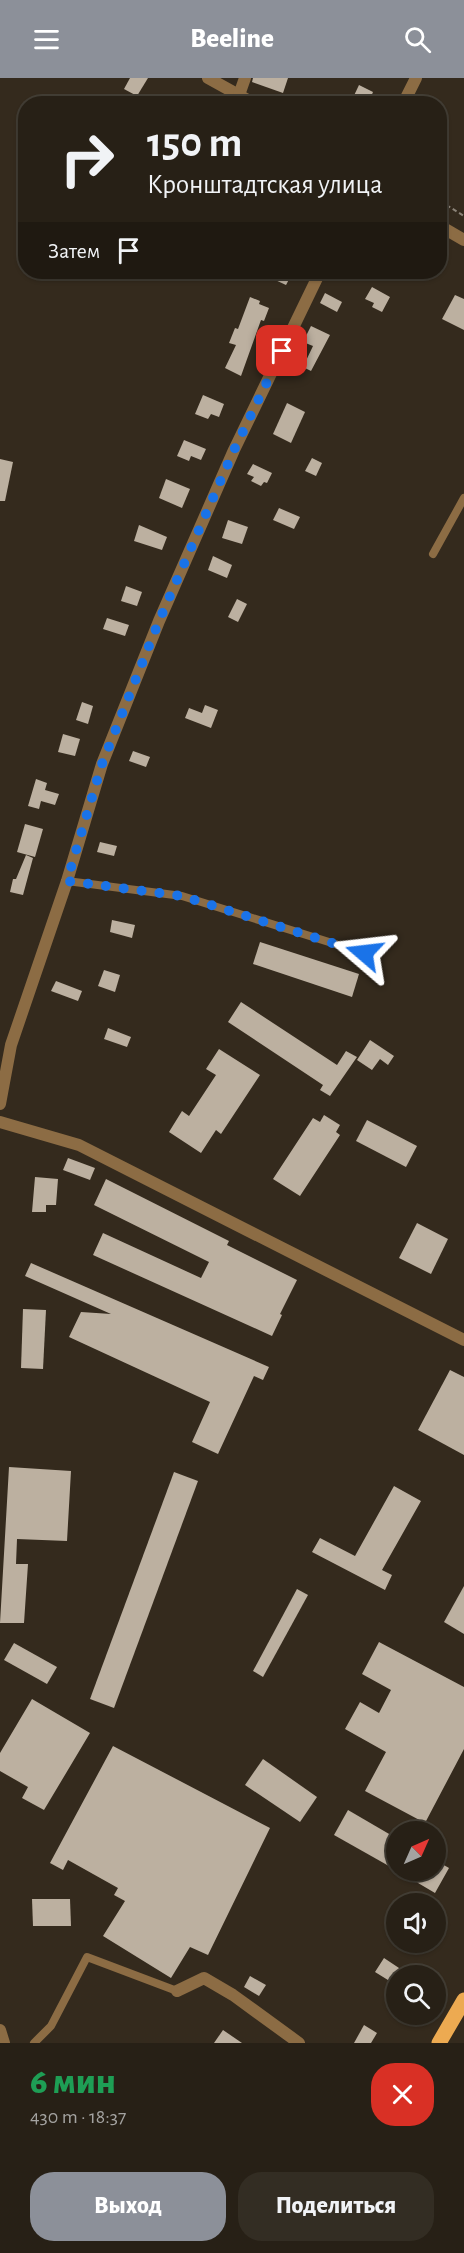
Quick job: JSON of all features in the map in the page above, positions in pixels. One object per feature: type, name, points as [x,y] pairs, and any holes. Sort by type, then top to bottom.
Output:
[{"type":"main road","points":[[439,2043],[464,2000]]},
{"type":"street","points":[[208,78],[239,95],[245,78]]},
{"type":"street","points":[[407,96],[416,78]]},
{"type":"street","points":[[447,230],[464,240]]},
{"type":"street","points":[[0,1104],[11,1045],[67,881],[102,764],[159,621],[234,450],[317,279]]},
{"type":"street","points":[[0,1122],[79,1145],[464,1340]]},
{"type":"street","points":[[177,1991],[204,1978],[233,1995],[299,2043]]},
{"type":"street","points":[[0,2030],[4,2043]]},
{"type":"lane","points":[[433,554],[464,498]]},
{"type":"lane","points":[[67,881],[182,896],[364,953]]},
{"type":"lane","points":[[34,2043],[51,2026],[87,1957],[177,1991]]},
{"type":"path","points":[[447,205],[464,216]]},
{"type":"building","points":[[130,78],[148,78],[137,96],[124,89]]},
{"type":"building","points":[[253,78],[288,78],[283,93],[252,82]]},
{"type":"building","points":[[359,85],[373,92],[371,96],[354,96]]},
{"type":"building","points":[[273,279],[289,279],[286,285]]},
{"type":"building","points":[[372,287],[390,297],[382,312],[372,307],[374,303],[365,299]]},
{"type":"building","points":[[325,293],[342,302],[337,312],[320,303]]},
{"type":"building","points":[[455,295],[464,299],[464,330],[442,319]]},
{"type":"building","points":[[250,297],[269,308],[264,321],[261,320],[241,376],[225,368],[236,345],[229,343],[235,328],[238,329]]},
{"type":"building","points":[[311,326],[330,335],[311,371],[303,367],[313,346],[303,342]]},
{"type":"building","points":[[203,395],[224,404],[219,417],[211,414],[208,419],[195,414]]},
{"type":"building","points":[[287,403],[305,412],[291,443],[273,434]]},
{"type":"building","points":[[184,440],[206,449],[201,460],[191,456],[189,461],[177,456]]},
{"type":"building","points":[[312,458],[322,463],[316,476],[305,471]]},
{"type":"building","points":[[0,459],[13,462],[5,501],[0,501]]},
{"type":"building","points":[[253,464],[272,473],[267,483],[264,482],[261,486],[251,481],[254,477],[247,474]]},
{"type":"building","points":[[166,479],[190,489],[182,508],[159,498]]},
{"type":"building","points":[[279,508],[300,517],[294,529],[273,520]]},
{"type":"building","points":[[228,520],[248,527],[242,544],[222,538]]},
{"type":"building","points":[[139,525],[167,537],[162,550],[134,541]]},
{"type":"building","points":[[213,556],[232,565],[227,578],[208,570]]},
{"type":"building","points":[[126,586],[142,592],[137,606],[121,601]]},
{"type":"building","points":[[237,599],[247,604],[238,622],[228,617]]},
{"type":"building","points":[[107,618],[129,625],[125,636],[103,629]]},
{"type":"building","points":[[82,702],[93,706],[88,724],[76,720]]},
{"type":"building","points":[[205,705],[218,710],[211,728],[185,718],[189,708],[202,713]]},
{"type":"building","points":[[63,734],[80,739],[75,756],[58,752]]},
{"type":"building","points":[[133,751],[150,757],[146,767],[129,761]]},
{"type":"building","points":[[36,779],[47,783],[45,790],[59,794],[55,805],[41,801],[39,809],[28,806]]},
{"type":"building","points":[[25,824],[43,829],[35,857],[17,852]]},
{"type":"building","points":[[100,842],[117,846],[114,856],[97,852]]},
{"type":"building","points":[[26,855],[33,858],[23,895],[10,892],[13,879],[16,879]]},
{"type":"building","points":[[112,920],[135,925],[132,938],[110,932]]},
{"type":"building","points":[[260,942],[359,974],[352,997],[253,964]]},
{"type":"building","points":[[104,970],[120,975],[115,992],[98,986]]},
{"type":"building","points":[[56,981],[82,991],[78,1001],[51,991]]},
{"type":"building","points":[[241,1002],[337,1065],[346,1051],[357,1057],[330,1096],[320,1090],[323,1085],[228,1022]]},
{"type":"building","points":[[108,1028],[131,1037],[127,1047],[104,1039]]},
{"type":"building","points":[[370,1040],[394,1056],[388,1065],[380,1059],[372,1070],[357,1060]]},
{"type":"building","points":[[219,1049],[260,1075],[221,1134],[216,1130],[201,1153],[169,1132],[182,1111],[189,1116],[216,1075],[206,1069]]},
{"type":"building","points":[[324,1115],[340,1125],[336,1132],[340,1135],[300,1196],[273,1179],[313,1118],[320,1122]]},
{"type":"building","points":[[367,1120],[417,1146],[406,1167],[356,1141]]},
{"type":"building","points":[[68,1158],[95,1168],[90,1180],[63,1170]]},
{"type":"building","points":[[35,1177],[58,1179],[56,1205],[46,1205],[46,1212],[32,1212]]},
{"type":"building","points":[[106,1179],[229,1241],[227,1245],[297,1280],[272,1336],[93,1255],[103,1233],[201,1278],[209,1262],[94,1205]]},
{"type":"building","points":[[417,1223],[448,1239],[431,1274],[399,1258]]},
{"type":"building","points":[[31,1263],[269,1367],[263,1380],[254,1376],[218,1454],[192,1442],[210,1402],[69,1337],[81,1312],[111,1314],[25,1276]]},
{"type":"building","points":[[23,1309],[46,1310],[43,1369],[21,1368]]},
{"type":"building","points":[[450,1370],[464,1377],[464,1455],[418,1430]]},
{"type":"building","points":[[9,1467],[71,1471],[67,1541],[17,1539],[16,1564],[28,1564],[24,1623],[0,1623]]},
{"type":"building","points":[[174,1472],[198,1481],[114,1708],[90,1699]]},
{"type":"building","points":[[394,1486],[421,1501],[382,1570],[392,1575],[385,1590],[312,1552],[320,1538],[355,1556]]},
{"type":"building","points":[[464,1586],[464,1634],[444,1622]]},
{"type":"building","points":[[297,1589],[308,1595],[263,1677],[253,1671]]},
{"type":"building","points":[[379,1642],[464,1687],[464,1749],[426,1821],[421,1821],[365,1791],[386,1752],[345,1729],[360,1702],[379,1713],[391,1690],[362,1674]]},
{"type":"building","points":[[14,1643],[57,1667],[47,1684],[4,1660]]},
{"type":"building","points":[[32,1699],[90,1733],[44,1810],[22,1798],[28,1787],[0,1771],[0,1753]]},
{"type":"building","points":[[113,1746],[270,1828],[208,1955],[190,1947],[171,1978],[103,1936],[125,1901],[114,1895],[118,1888],[68,1860],[63,1870],[50,1863]]},
{"type":"building","points":[[263,1759],[317,1797],[300,1822],[245,1785]]},
{"type":"building","points":[[348,1810],[386,1832],[386,1864],[334,1835]]},
{"type":"building","points":[[415,1881],[442,1881],[435,1893]]},
{"type":"building","points":[[32,1899],[70,1899],[71,1926],[33,1926]]},
{"type":"building","points":[[384,1958],[394,1965],[386,1965],[386,1979],[375,1972]]},
{"type":"building","points":[[250,1976],[266,1985],[259,1996],[244,1987]]},
{"type":"building","points":[[364,2025],[377,2033],[371,2043],[354,2043]]},
{"type":"building","points":[[223,2030],[242,2043],[214,2043]]},
{"type":"route","points":[[282,351],[234,450],[159,621],[102,764],[67,881],[182,896],[364,953]]}]
